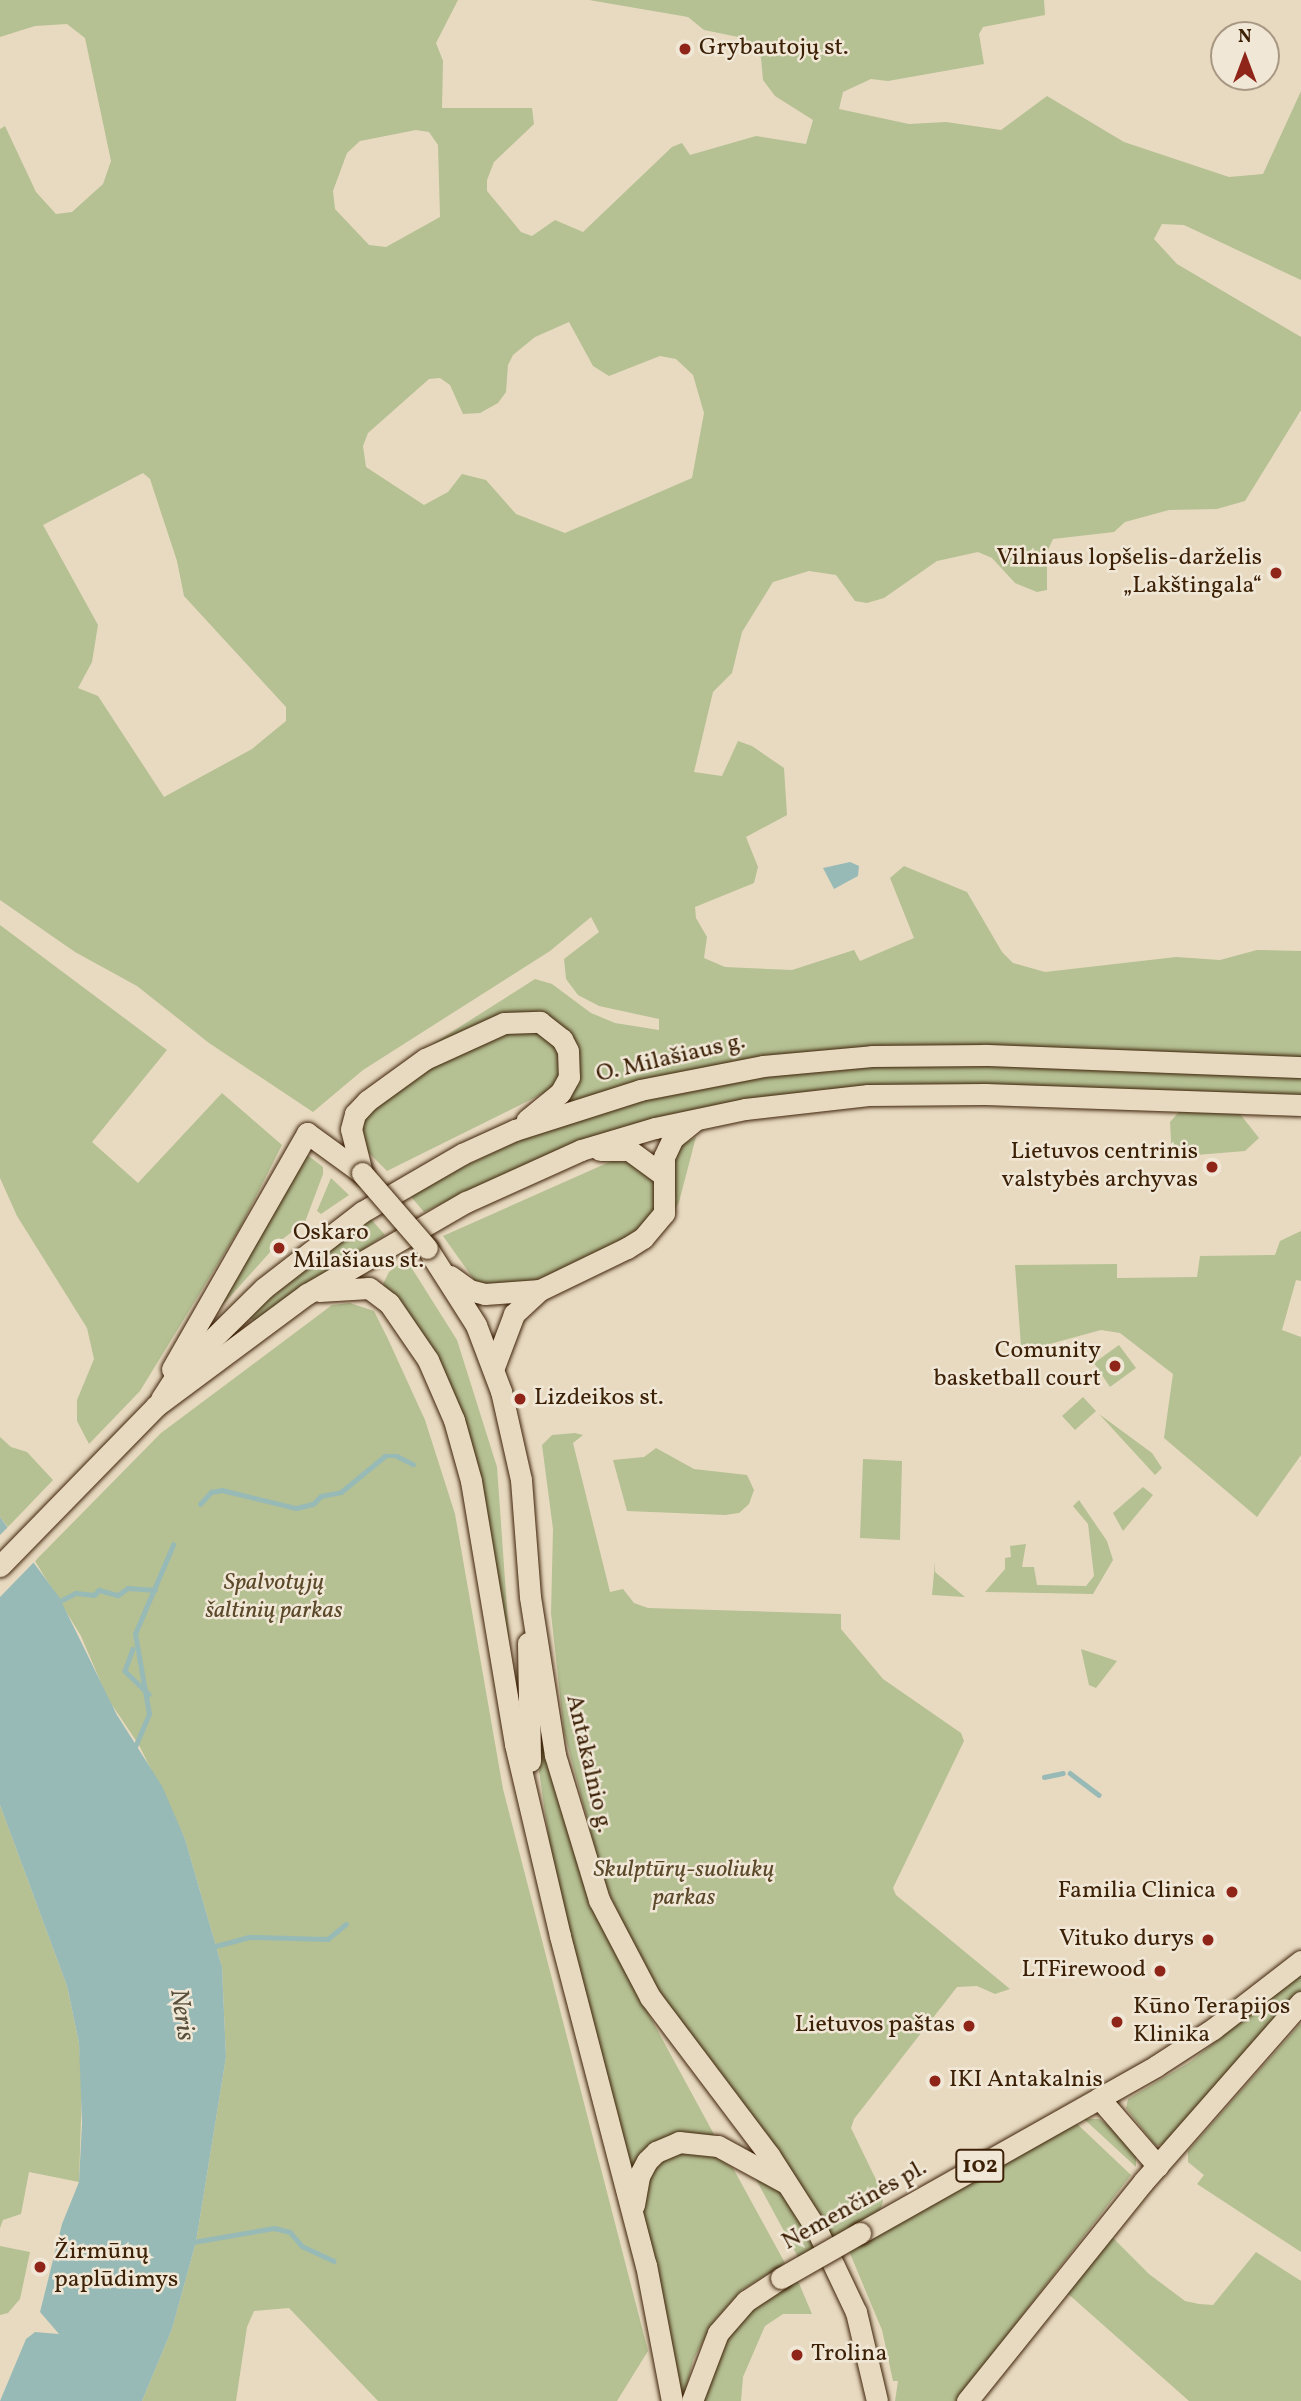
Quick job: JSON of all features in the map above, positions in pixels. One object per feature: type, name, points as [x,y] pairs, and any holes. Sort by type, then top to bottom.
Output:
[{"type":"main road","points":[[362,1173],[351,1129],[355,1114],[387,1083],[458,1043],[504,1023],[540,1022],[562,1039],[571,1065],[569,1077],[560,1093],[515,1130]]},
{"type":"main road","name":"O. Milašiaus g.","points":[[0,1566],[156,1406],[198,1353],[318,1243],[411,1182],[515,1130],[640,1090],[807,1061],[973,1055],[1301,1067]]},
{"type":"main road","name":"O. Milašiaus g.","points":[[156,1406],[307,1294],[466,1202],[581,1150],[696,1119],[792,1102],[915,1094],[1301,1105]]},
{"type":"main road","points":[[494,1367],[514,1314],[540,1290],[643,1238],[664,1213],[663,1175],[666,1149],[696,1119]]},
{"type":"main road","name":"Antakalnio g.","points":[[156,1406],[166,1381],[307,1133],[362,1173],[428,1248],[445,1273],[494,1367],[521,1480],[530,1597],[555,1755],[598,1900],[650,1997],[788,2184],[817,2230],[856,2312],[877,2401]]},
{"type":"main road","points":[[581,1150],[629,1150],[663,1175]]},
{"type":"main road","points":[[445,1273],[468,1290],[485,1294],[540,1290]]},
{"type":"main road","points":[[307,1294],[354,1285],[379,1294],[408,1329],[443,1391],[471,1481],[516,1744],[657,2315],[672,2401]]},
{"type":"main road","points":[[530,1597],[526,1670],[537,1836]]},
{"type":"main road","name":"Nemenčinės pl.","points":[[692,2401],[718,2333],[746,2301],[781,2278],[1099,2098],[1213,2029],[1301,1961]]},
{"type":"main road","points":[[967,2401],[1158,2166],[1301,2003]]},
{"type":"main road","points":[[1099,2098],[1158,2166]]},
{"type":"main road","points":[[633,2216],[636,2188],[647,2161],[656,2151],[679,2142],[718,2146],[788,2184]]},
{"type":"green space","points":[[0,0],[458,0],[436,43],[443,61],[442,108],[532,108],[534,124],[494,162],[487,180],[487,191],[521,232],[532,236],[555,220],[583,232],[672,147],[682,143],[690,155],[756,136],[806,144],[813,120],[775,96],[763,80],[761,58],[743,38],[704,30],[688,17],[589,0],[1044,0],[1045,15],[983,27],[979,34],[984,64],[888,81],[871,79],[843,92],[839,109],[909,124],[946,122],[1001,130],[1047,96],[1124,142],[1229,177],[1263,174],[1301,91],[1301,280],[1184,225],[1162,224],[1154,239],[1177,264],[1301,337],[1301,410],[1245,501],[1217,509],[1169,510],[1125,522],[1114,532],[1053,539],[1047,552],[1047,590],[1037,592],[1015,583],[992,558],[978,552],[937,561],[884,598],[867,603],[855,601],[836,575],[809,571],[773,582],[742,632],[732,673],[713,692],[694,772],[722,776],[738,741],[752,746],[784,768],[787,815],[746,837],[758,867],[754,883],[695,907],[696,918],[707,937],[704,958],[725,967],[792,970],[854,950],[860,961],[914,938],[890,878],[904,866],[967,892],[1002,952],[1013,963],[1045,972],[1176,957],[1220,960],[1257,950],[1301,951],[1301,1060],[962,1047],[566,1104],[571,1094],[546,1016],[511,1013],[428,1047],[535,979],[552,984],[591,1013],[615,1023],[659,1030],[659,1019],[599,1006],[578,995],[566,979],[564,959],[599,932],[591,917],[550,951],[363,1070],[313,1112],[209,1043],[137,986],[75,952],[0,900],[0,129],[5,126],[36,192],[56,214],[72,212],[103,184],[111,161],[85,38],[67,24],[35,26],[0,37]],"holes":[[[416,130],[429,132],[438,145],[440,217],[386,247],[369,245],[335,209],[333,191],[347,153],[360,141]],[[569,322],[593,366],[609,376],[660,356],[676,359],[693,375],[704,413],[692,478],[565,533],[516,514],[486,480],[462,474],[448,492],[424,505],[366,467],[363,446],[368,433],[429,379],[440,378],[450,385],[463,414],[480,413],[498,403],[506,392],[508,365],[513,355],[535,337]],[[143,473],[150,479],[177,561],[184,596],[286,707],[286,721],[252,749],[164,797],[98,696],[78,688],[92,662],[98,625],[43,525]]]},
{"type":"green space","points":[[0,925],[167,1050],[92,1142],[138,1183],[222,1093],[282,1145],[241,1226],[140,1391],[89,1444],[77,1421],[77,1400],[94,1359],[87,1328],[17,1216],[0,1178]]},
{"type":"green space","points":[[520,1028],[544,1034],[558,1050],[561,1078],[546,1092],[387,1171],[363,1147],[362,1119],[369,1111],[431,1067],[485,1038]]},
{"type":"green space","points":[[898,1063],[1301,1075],[1301,1097],[827,1089],[682,1112],[578,1141],[424,1212],[408,1193],[533,1134],[605,1109],[742,1077]]},
{"type":"green space","points":[[1179,1112],[1240,1114],[1259,1138],[1245,1151],[1172,1157],[1170,1122]]},
{"type":"green space","points":[[696,1137],[679,1202],[671,1217],[676,1199],[669,1167],[672,1150]]},
{"type":"green space","points":[[306,1154],[323,1167],[323,1174],[305,1222],[280,1241],[210,1319]]},
{"type":"green space","points":[[614,1160],[650,1167],[660,1196],[647,1225],[576,1264],[523,1285],[498,1289],[475,1281],[443,1236]]},
{"type":"green space","points":[[331,1178],[349,1195],[321,1214],[317,1211]]},
{"type":"green space","points":[[370,1218],[385,1235],[255,1321],[247,1317]]},
{"type":"green space","points":[[1301,1231],[1301,1281],[1296,1280],[1282,1330],[1301,1337],[1301,1455],[1257,1517],[1164,1438],[1173,1374],[1120,1333],[1101,1330],[1046,1345],[1022,1360],[1015,1265],[1117,1264],[1117,1278],[1197,1277],[1200,1256],[1275,1255],[1280,1241]]},
{"type":"green space","points":[[406,1259],[457,1340],[497,1467],[512,1679],[481,1491],[403,1308],[383,1284],[389,1272]]},
{"type":"green space","name":"Spalvotųjų šaltinių parkas","points":[[350,1303],[374,1311],[388,1339],[425,1420],[455,1514],[503,1789],[648,2351],[617,2401],[378,2401],[289,2308],[254,2311],[247,2327],[236,2401],[142,2401],[172,2329],[196,2242],[226,2057],[222,1967],[185,1839],[139,1745],[108,1699],[81,1636],[35,1561],[161,1433],[332,1305]]},
{"type":"green space","name":"Comunity basketball court","points":[[1119,1345],[1136,1368],[1110,1387],[1094,1363]]},
{"type":"green space","points":[[1083,1397],[1096,1411],[1075,1430],[1062,1416]]},
{"type":"green space","points":[[1099,1414],[1152,1453],[1162,1468],[1155,1475]]},
{"type":"green space","name":"Skulptūrų-suoliukų parkas","points":[[552,1435],[583,1435],[573,1443],[610,1592],[623,1589],[634,1603],[648,1608],[841,1614],[841,1629],[883,1679],[961,1733],[964,1741],[893,1888],[896,1895],[1010,1989],[995,1994],[977,1986],[957,1987],[854,2119],[851,2128],[884,2196],[879,2212],[832,2239],[698,2052],[641,1962],[604,1882],[564,1732],[551,1613],[553,1529],[542,1445]]},
{"type":"green space","points":[[0,1437],[11,1447],[27,1452],[53,1480],[8,1527],[0,1517]]},
{"type":"green space","points":[[656,1448],[694,1469],[747,1475],[754,1490],[749,1504],[739,1513],[725,1515],[627,1511],[613,1460],[644,1457]]},
{"type":"green space","points":[[863,1459],[902,1461],[900,1540],[860,1538]]},
{"type":"green space","points":[[1143,1487],[1153,1495],[1123,1531],[1113,1513]]},
{"type":"green space","points":[[1079,1500],[1107,1541],[1113,1560],[1093,1594],[985,1592],[1005,1569],[1005,1558],[1011,1557],[1010,1546],[1026,1544],[1022,1567],[1034,1567],[1037,1585],[1086,1586],[1094,1576],[1088,1524],[1073,1506]]},
{"type":"green space","points":[[935,1562],[935,1572],[965,1597],[932,1595]]},
{"type":"green space","points":[[1081,1649],[1117,1661],[1096,1688],[1089,1685]]},
{"type":"green space","points":[[536,1685],[560,1808],[585,1884],[641,2000],[716,2138],[631,2171],[552,1861],[538,1764]]},
{"type":"green space","points":[[0,1805],[67,1986],[79,2043],[82,2087],[79,2182],[29,2172],[21,2214],[3,2220],[0,2228]]},
{"type":"green space","points":[[1301,1974],[1301,1991],[1164,2145],[1155,2145],[1126,2108],[1128,2099],[1190,2062]]},
{"type":"green space","points":[[1301,2023],[1301,2252],[1197,2184],[1204,2175],[1188,2162],[1188,2151]]},
{"type":"green space","points":[[1084,2119],[1099,2119],[1111,2127],[1136,2156],[1136,2167]]},
{"type":"green space","points":[[1074,2121],[1131,2175],[956,2401],[895,2401],[898,2381],[893,2381],[882,2330],[849,2251]]},
{"type":"green space","points":[[679,2151],[710,2153],[733,2168],[785,2263],[742,2290],[714,2321],[693,2360],[683,2401],[640,2208],[653,2166]]},
{"type":"green space","points":[[752,2172],[777,2186],[818,2247],[798,2257]]},
{"type":"green space","points":[[1110,2235],[1149,2274],[1185,2301],[1213,2305],[1256,2252],[1301,2281],[1301,2401],[1189,2401],[1066,2292]]},
{"type":"green space","points":[[0,2246],[30,2252],[20,2299],[8,2313],[0,2315]]},
{"type":"green space","points":[[798,2281],[812,2314],[783,2314],[765,2326],[743,2377],[741,2401],[701,2401],[733,2329],[758,2304]]},
{"type":"water","points":[[850,862],[859,866],[858,876],[834,889],[823,868]]},
{"type":"water","name":"Neris","points":[[0,1517],[59,1597],[117,1715],[162,1786],[185,1839],[222,1967],[226,2057],[196,2242],[172,2329],[142,2401],[0,2401],[26,2339],[35,2332],[59,2334],[40,2312],[62,2224],[79,2182],[82,2123],[79,2043],[67,1986],[0,1805]]},
{"type":"pier","points":[[10,1525],[37,1559],[0,1597],[0,1535]]},
{"type":"waterway","points":[[200,1504],[211,1492],[222,1490],[296,1508],[313,1504],[321,1496],[341,1492],[385,1456],[397,1456],[413,1464]]},
{"type":"waterway","points":[[135,1747],[149,1714],[135,1634],[173,1545]]},
{"type":"waterway","points":[[56,1603],[76,1593],[94,1595],[99,1590],[118,1595],[128,1588],[155,1590]]},
{"type":"waterway","points":[[133,1649],[125,1671],[149,1694]]},
{"type":"waterway","points":[[1044,1777],[1063,1773]]},
{"type":"waterway","points":[[1070,1773],[1099,1795]]},
{"type":"waterway","points":[[212,1947],[250,1937],[328,1939],[346,1924]]},
{"type":"waterway","points":[[193,2242],[274,2228],[290,2232],[302,2246],[334,2261]]},
{"type":"place","name":"Grybautojų st.","points":[[685,49]]},
{"type":"place","name":"Vilniaus lopšelis-darželis „Lakštingala“","points":[[1276,573]]},
{"type":"place","name":"Lietuvos centrinis valstybės archyvas","points":[[1212,1167]]},
{"type":"place","name":"Oskaro Milašiaus st.","points":[[279,1248]]},
{"type":"place","name":"Comunity basketball court","points":[[1115,1366]]},
{"type":"place","name":"Lizdeikos st.","points":[[520,1399]]},
{"type":"place","name":"Familia Clinica","points":[[1232,1892]]},
{"type":"place","name":"Vituko durys","points":[[1208,1940]]},
{"type":"place","name":"LTFirewood","points":[[1160,1971]]},
{"type":"place","name":"Kūno Terapijos Klinika","points":[[1117,2022]]},
{"type":"place","name":"Lietuvos paštas","points":[[969,2026]]},
{"type":"place","name":"IKI Antakalnis","points":[[935,2081]]},
{"type":"place","name":"Žirmūnų paplūdimys","points":[[40,2267]]},
{"type":"place","name":"Trolina","points":[[797,2355]]}]
